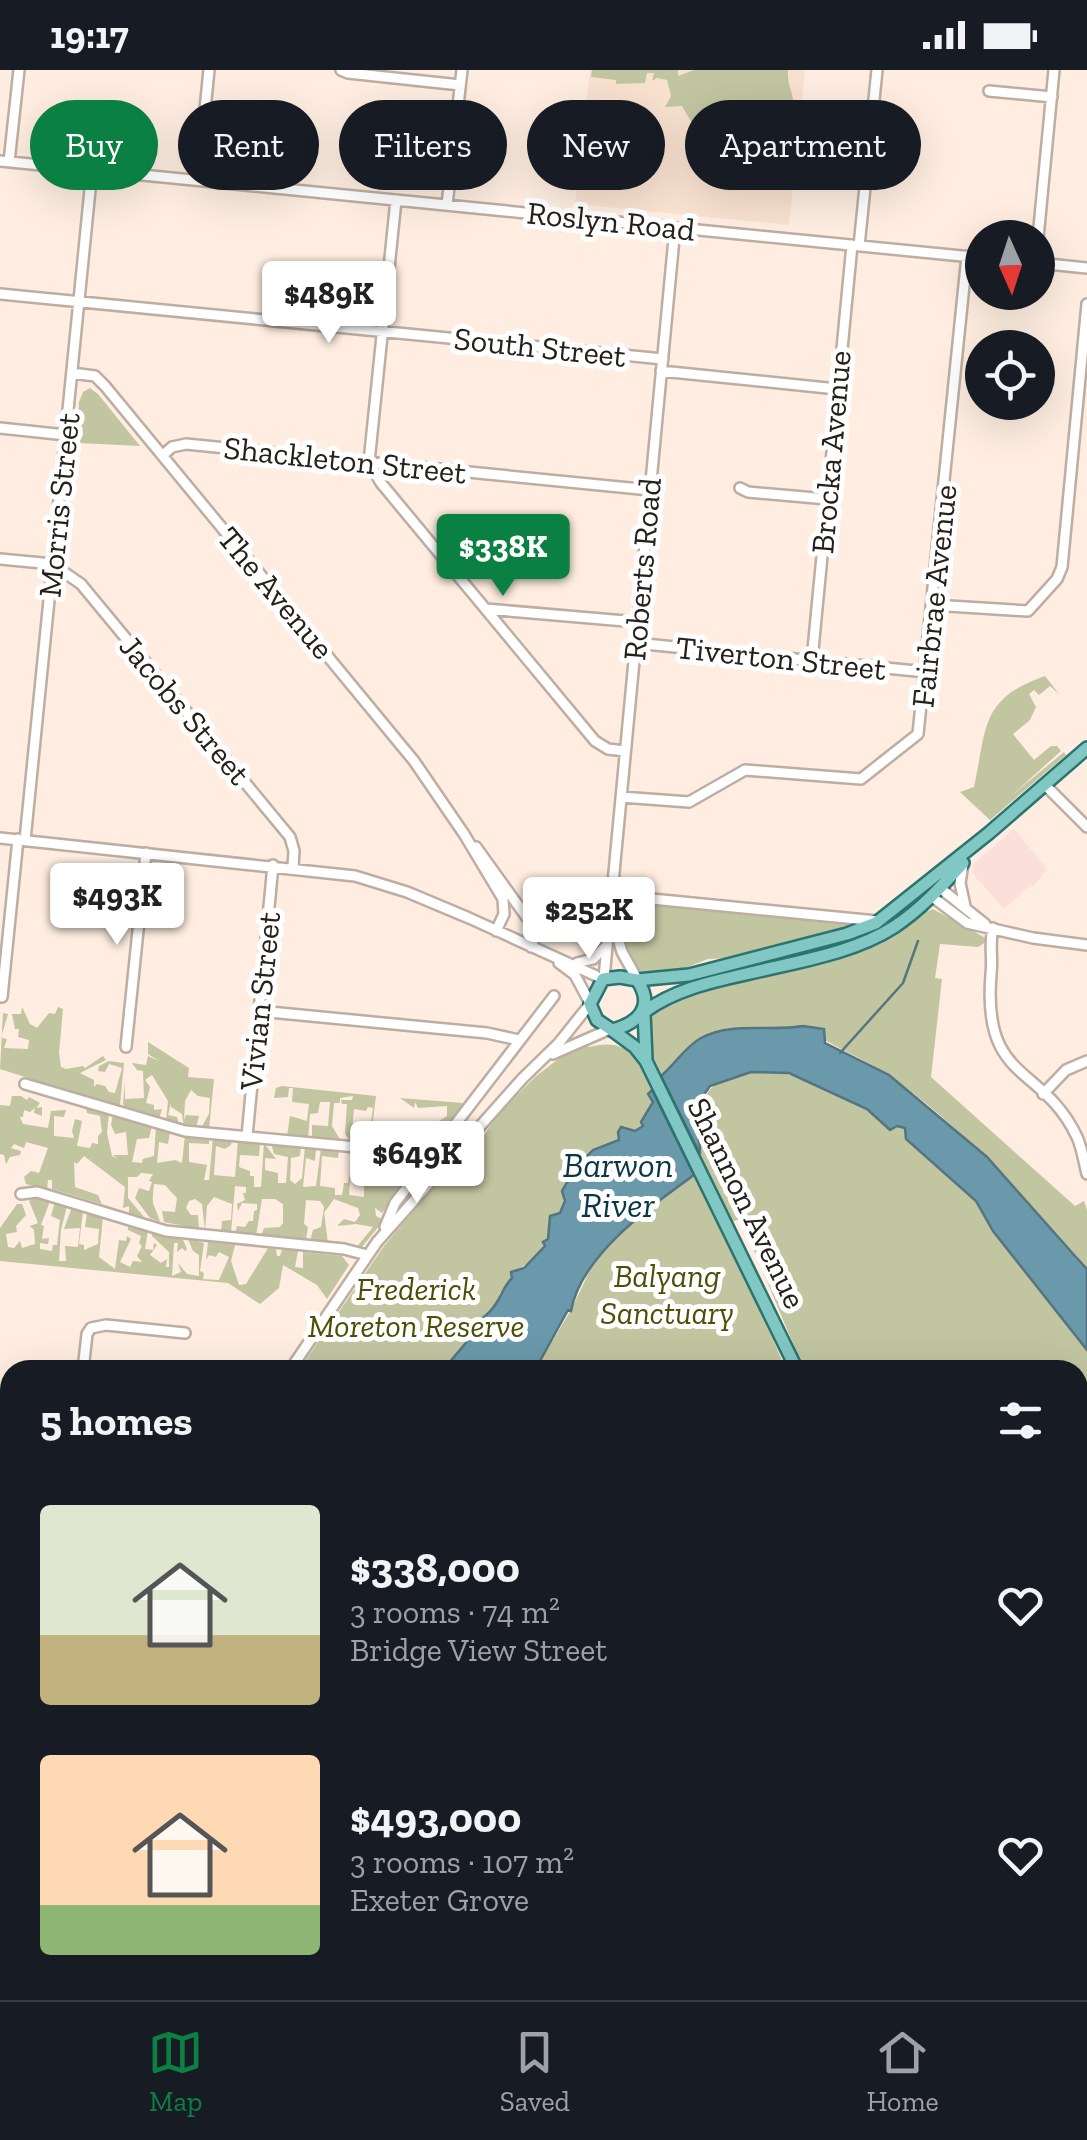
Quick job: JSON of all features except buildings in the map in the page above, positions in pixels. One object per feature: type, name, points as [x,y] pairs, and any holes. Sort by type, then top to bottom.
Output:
[{"type":"main road","points":[[989,834],[964,862],[933,889],[881,921],[852,932],[678,977],[603,979],[590,1003],[597,1020],[611,1029],[626,1026],[660,1000],[694,987],[866,941],[895,926],[933,889],[989,834],[1087,748]]},
{"type":"main road","points":[[637,980],[646,996],[644,1012]]},
{"type":"main road","name":"Shannon Avenue","points":[[644,1012],[646,1061]]},
{"type":"main road","name":"Shannon Avenue","points":[[611,1029],[632,1044],[646,1061],[792,1360]]},
{"type":"street","points":[[5,161],[19,70]]},
{"type":"street","points":[[206,100],[209,70]]},
{"type":"street","points":[[341,70],[348,74],[460,84]]},
{"type":"street","points":[[448,205],[462,70]]},
{"type":"street","name":"Brocka Avenue","points":[[812,660],[837,389],[877,70]]},
{"type":"street","points":[[1040,220],[1054,70]]},
{"type":"street","points":[[989,91],[1052,97]]},
{"type":"street","name":"Roslyn Road","points":[[5,161],[30,164]]},
{"type":"street","name":"Morris Street","points":[[2,997],[53,567],[90,190]]},
{"type":"street","name":"Roslyn Road","points":[[302,190],[965,256]]},
{"type":"street","points":[[396,200],[370,462],[382,483],[594,741],[608,749],[625,751]]},
{"type":"street","name":"Roberts Road","points":[[603,979],[675,228]]},
{"type":"street","points":[[1055,265],[1087,268]]},
{"type":"street","name":"Fairbrae Avenue","points":[[620,797],[689,802],[745,770],[861,778],[918,734],[965,277]]},
{"type":"street","name":"South Street","points":[[0,294],[383,332],[837,389]]},
{"type":"street","points":[[933,605],[1028,612],[1060,573],[1087,304]]},
{"type":"street","name":"The Avenue","points":[[72,373],[94,376],[414,760],[534,926],[536,934],[530,947]]},
{"type":"street","points":[[0,428],[66,434]]},
{"type":"street","name":"Shackleton Street","points":[[163,455],[186,444],[650,490]]},
{"type":"street","points":[[740,488],[827,500]]},
{"type":"street","points":[[0,559],[53,567]]},
{"type":"street","name":"Jacobs Street","points":[[53,567],[81,584],[290,837],[293,867]]},
{"type":"street","points":[[485,608],[638,622]]},
{"type":"street","name":"Tiverton Street","points":[[635,644],[926,672]]},
{"type":"street","points":[[1044,784],[1087,827]]},
{"type":"street","name":"The Avenue","points":[[464,834],[504,902],[504,914],[496,930]]},
{"type":"street","points":[[0,838],[354,876],[496,930],[603,979]]},
{"type":"street","points":[[126,1047],[146,853]]},
{"type":"street","points":[[964,862],[960,888],[965,906]]},
{"type":"street","name":"Vivian Street","points":[[247,1136],[273,865]]},
{"type":"street","points":[[933,889],[965,906],[994,929]]},
{"type":"street","points":[[933,889],[968,923],[1087,944]]},
{"type":"street","points":[[611,895],[881,921]]},
{"type":"street","name":"Roberts Road","points":[[610,911],[637,980]]},
{"type":"street","points":[[852,918],[860,924],[852,932]]},
{"type":"street","points":[[994,929],[990,941],[990,1024],[1017,1071],[1043,1094],[1076,1136],[1087,1174]]},
{"type":"street","points":[[569,962],[593,960],[603,951],[608,938]]},
{"type":"street","points":[[297,1360],[378,1242],[590,1003],[575,976],[549,955]]},
{"type":"street","points":[[378,1242],[394,1205],[554,996]]},
{"type":"street","points":[[258,1010],[487,1033],[519,1040]]},
{"type":"street","points":[[541,1061],[611,1029]]},
{"type":"street","points":[[1043,1094],[1066,1070],[1087,1061]]},
{"type":"street","points":[[25,1084],[180,1130],[432,1154]]},
{"type":"street","points":[[21,1194],[36,1192],[146,1226],[193,1236],[329,1250],[348,1255],[358,1268]]},
{"type":"street","points":[[329,1250],[344,1249],[368,1256]]},
{"type":"street","points":[[84,1360],[91,1328],[106,1325],[185,1333]]},
{"type":"shaded area","points":[[590,70],[805,70],[802,100],[685,100],[685,190],[793,190],[789,225],[575,204],[577,190],[665,190],[665,100],[587,100]]},
{"type":"shaded area","points":[[1014,829],[1047,869],[1033,887],[1004,909],[972,873],[973,864]]},
{"type":"green space","points":[[592,70],[678,70],[678,76],[694,70],[788,70],[793,100],[685,100],[685,111],[682,106],[665,107],[671,96],[667,80],[652,81],[654,73],[647,73],[645,83],[616,84],[616,80],[591,77]]},
{"type":"green space","points":[[90,388],[140,446],[77,443],[79,402],[83,392]]},
{"type":"green space","points":[[1045,676],[1059,694],[1050,686],[1039,695],[1034,690],[1029,694],[1036,707],[1030,720],[1013,734],[1034,760],[1051,746],[1061,751],[1011,796],[1064,752],[1066,755],[990,820],[960,792],[974,787],[985,732],[997,705],[1024,685]]},
{"type":"green space","points":[[621,901],[853,923],[765,950],[708,959],[680,970],[641,972],[624,940],[618,904]]},
{"type":"green space","points":[[933,909],[989,940],[978,947],[940,944],[935,978],[942,979],[931,1077],[1075,1206],[1084,1201],[1087,1269],[994,1166],[944,1119],[889,1076],[803,1026],[726,1031],[701,1038],[661,1076],[646,1061],[644,1012],[661,1000],[796,966]]},
{"type":"green space","points":[[22,1007],[30,1024],[37,1028],[49,1013],[55,1014],[58,1007],[63,1009],[61,1067],[85,1068],[103,1056],[106,1060],[80,1073],[94,1080],[94,1087],[105,1086],[115,1093],[122,1068],[109,1064],[105,1072],[98,1071],[99,1066],[109,1061],[124,1063],[120,1105],[123,1108],[0,1069],[2,1038],[7,1039],[4,1048],[28,1049],[29,1040],[18,1037],[12,1014],[21,1014]]},
{"type":"green space","points":[[148,1042],[189,1068],[188,1077],[214,1079],[209,1129],[201,1128],[209,1114],[210,1098],[191,1090],[185,1101],[184,1120],[186,1115],[199,1116],[196,1128],[184,1126],[182,1114],[171,1103],[168,1115],[177,1117],[179,1124],[166,1121],[168,1101],[152,1075],[145,1080],[150,1087],[146,1103],[154,1105],[154,1110],[162,1109],[159,1119],[126,1109],[123,1104],[125,1081],[125,1099],[144,1098],[143,1071],[132,1063],[146,1065],[148,1056],[159,1061],[148,1054]]},
{"type":"green space","name":"Frederick Moreton Reserve","points":[[584,1044],[614,1045],[630,1053],[652,1090],[649,1094],[653,1101],[644,1125],[593,1150],[581,1163],[583,1166],[562,1191],[560,1212],[549,1219],[544,1245],[533,1259],[511,1272],[512,1279],[499,1299],[451,1360],[306,1360],[384,1246],[436,1184],[477,1147],[495,1118],[535,1077]]},
{"type":"green space","points":[[768,1070],[792,1076],[905,1128],[906,1139],[976,1201],[993,1231],[1087,1350],[1087,1360],[800,1360],[741,1219],[727,1223],[692,1153],[700,1153],[701,1115],[709,1091],[717,1083]]},
{"type":"green space","points":[[282,1086],[376,1096],[370,1144],[356,1142],[355,1126],[370,1131],[373,1108],[354,1109],[351,1142],[345,1134],[347,1104],[341,1100],[352,1100],[353,1096],[340,1098],[340,1103],[334,1103],[332,1126],[341,1141],[312,1139],[312,1125],[328,1126],[330,1102],[320,1102],[318,1113],[310,1114],[308,1138],[287,1136],[290,1116],[307,1121],[309,1104],[292,1102],[293,1088],[289,1088],[288,1097],[274,1098],[276,1088]]},
{"type":"green space","points":[[12,1096],[27,1100],[29,1097],[40,1103],[36,1108],[42,1107],[42,1116],[34,1113],[35,1108],[30,1112],[24,1110],[20,1117],[23,1124],[48,1128],[51,1111],[66,1110],[64,1117],[54,1116],[54,1136],[74,1138],[75,1119],[82,1121],[77,1146],[90,1148],[92,1143],[98,1144],[102,1132],[100,1116],[87,1113],[86,1107],[109,1113],[107,1133],[112,1156],[118,1159],[113,1155],[128,1155],[126,1132],[115,1134],[111,1125],[113,1114],[152,1126],[149,1138],[137,1139],[132,1162],[142,1163],[154,1156],[156,1127],[170,1132],[168,1144],[159,1142],[157,1163],[182,1163],[185,1135],[209,1138],[209,1144],[189,1143],[189,1162],[207,1165],[204,1180],[209,1180],[213,1138],[232,1139],[225,1149],[216,1146],[214,1175],[235,1177],[238,1140],[260,1142],[259,1156],[240,1155],[239,1167],[254,1176],[254,1187],[261,1187],[264,1143],[276,1159],[265,1158],[265,1170],[278,1173],[278,1183],[286,1183],[288,1157],[274,1154],[271,1143],[301,1146],[300,1156],[291,1158],[290,1180],[295,1184],[302,1178],[305,1146],[316,1147],[315,1161],[306,1158],[303,1187],[316,1186],[321,1148],[339,1150],[338,1158],[322,1156],[320,1186],[335,1188],[335,1195],[342,1195],[351,1168],[349,1195],[364,1197],[364,1170],[359,1169],[380,1165],[388,1154],[414,1157],[419,1165],[382,1213],[375,1208],[376,1216],[384,1220],[361,1248],[355,1249],[373,1227],[337,1226],[344,1219],[355,1222],[360,1215],[358,1208],[334,1199],[324,1213],[328,1243],[310,1241],[313,1230],[321,1227],[324,1207],[320,1201],[306,1200],[306,1240],[261,1236],[264,1228],[280,1227],[283,1223],[283,1204],[275,1199],[262,1199],[256,1236],[235,1233],[237,1226],[245,1227],[253,1221],[257,1210],[257,1204],[242,1203],[238,1211],[237,1204],[245,1200],[246,1187],[235,1186],[231,1233],[221,1232],[222,1221],[231,1220],[232,1204],[214,1197],[207,1206],[205,1230],[202,1204],[195,1199],[189,1201],[186,1208],[191,1215],[198,1215],[199,1229],[164,1222],[162,1211],[175,1212],[177,1198],[165,1185],[154,1184],[153,1202],[160,1222],[150,1218],[135,1198],[139,1188],[149,1191],[153,1174],[128,1177],[128,1198],[144,1217],[129,1213],[129,1206],[123,1208],[125,1187],[84,1156],[77,1164],[74,1162],[75,1187],[98,1195],[102,1204],[52,1189],[52,1180],[48,1180],[47,1190],[26,1184],[24,1177],[31,1171],[39,1173],[48,1148],[26,1142],[24,1148],[14,1144],[11,1148],[21,1151],[20,1155],[10,1157],[6,1164],[0,1154],[0,1105],[10,1106]]},
{"type":"green space","points":[[400,1098],[468,1101],[433,1147],[421,1149],[423,1128],[419,1123],[436,1123],[447,1116],[447,1106],[418,1108],[415,1102],[414,1108]]},
{"type":"green space","name":"Balyang Sanctuary","points":[[694,1175],[782,1360],[541,1360],[595,1260],[616,1237]]},
{"type":"green space","points":[[38,1197],[50,1201],[41,1225],[42,1239],[49,1238],[48,1244],[40,1243],[40,1249],[52,1251],[53,1245],[57,1245],[60,1220],[51,1216],[55,1202],[67,1206],[59,1261],[66,1261],[65,1246],[78,1247],[80,1228],[64,1229],[72,1207],[83,1211],[79,1244],[84,1245],[84,1250],[98,1244],[99,1229],[85,1227],[87,1213],[103,1216],[99,1257],[115,1269],[119,1240],[126,1241],[127,1236],[131,1239],[120,1262],[130,1267],[133,1261],[142,1262],[137,1256],[141,1236],[128,1230],[128,1224],[148,1230],[145,1249],[153,1250],[154,1243],[157,1245],[150,1255],[161,1263],[167,1259],[166,1267],[169,1252],[152,1236],[152,1231],[183,1240],[185,1251],[182,1248],[177,1252],[178,1243],[174,1243],[172,1276],[181,1272],[178,1263],[187,1274],[199,1276],[199,1255],[188,1239],[204,1243],[200,1271],[204,1273],[203,1279],[219,1280],[229,1257],[219,1252],[206,1260],[208,1242],[235,1245],[231,1261],[239,1285],[246,1284],[268,1248],[276,1249],[277,1256],[282,1249],[298,1251],[295,1267],[303,1268],[303,1252],[342,1256],[349,1265],[327,1299],[317,1285],[283,1265],[279,1288],[260,1304],[228,1283],[0,1261],[0,1228],[17,1204],[22,1204],[26,1215],[16,1226],[17,1232],[6,1234],[8,1247],[14,1248],[20,1241],[22,1248],[35,1244],[30,1226],[38,1223],[29,1201]]},
{"type":"water","name":"Barwon River","points":[[803,1026],[824,1029],[825,1043],[889,1075],[987,1157],[1087,1269],[1087,1350],[993,1231],[976,1201],[906,1139],[905,1128],[897,1126],[890,1130],[867,1109],[789,1073],[751,1072],[710,1086],[703,1096],[700,1154],[661,1076],[690,1046],[713,1033]]},
{"type":"water","name":"Barwon River","points":[[652,1090],[694,1175],[620,1234],[588,1270],[571,1311],[568,1310],[540,1360],[451,1360],[475,1332],[475,1325],[495,1305],[512,1278],[511,1272],[524,1268],[545,1246],[550,1216],[560,1213],[565,1201],[562,1191],[583,1166],[580,1163],[593,1150],[619,1140],[621,1127],[635,1131],[643,1126],[641,1122],[653,1102],[648,1094]]},
{"type":"waterway","points":[[840,1053],[903,983],[918,941]]}]
